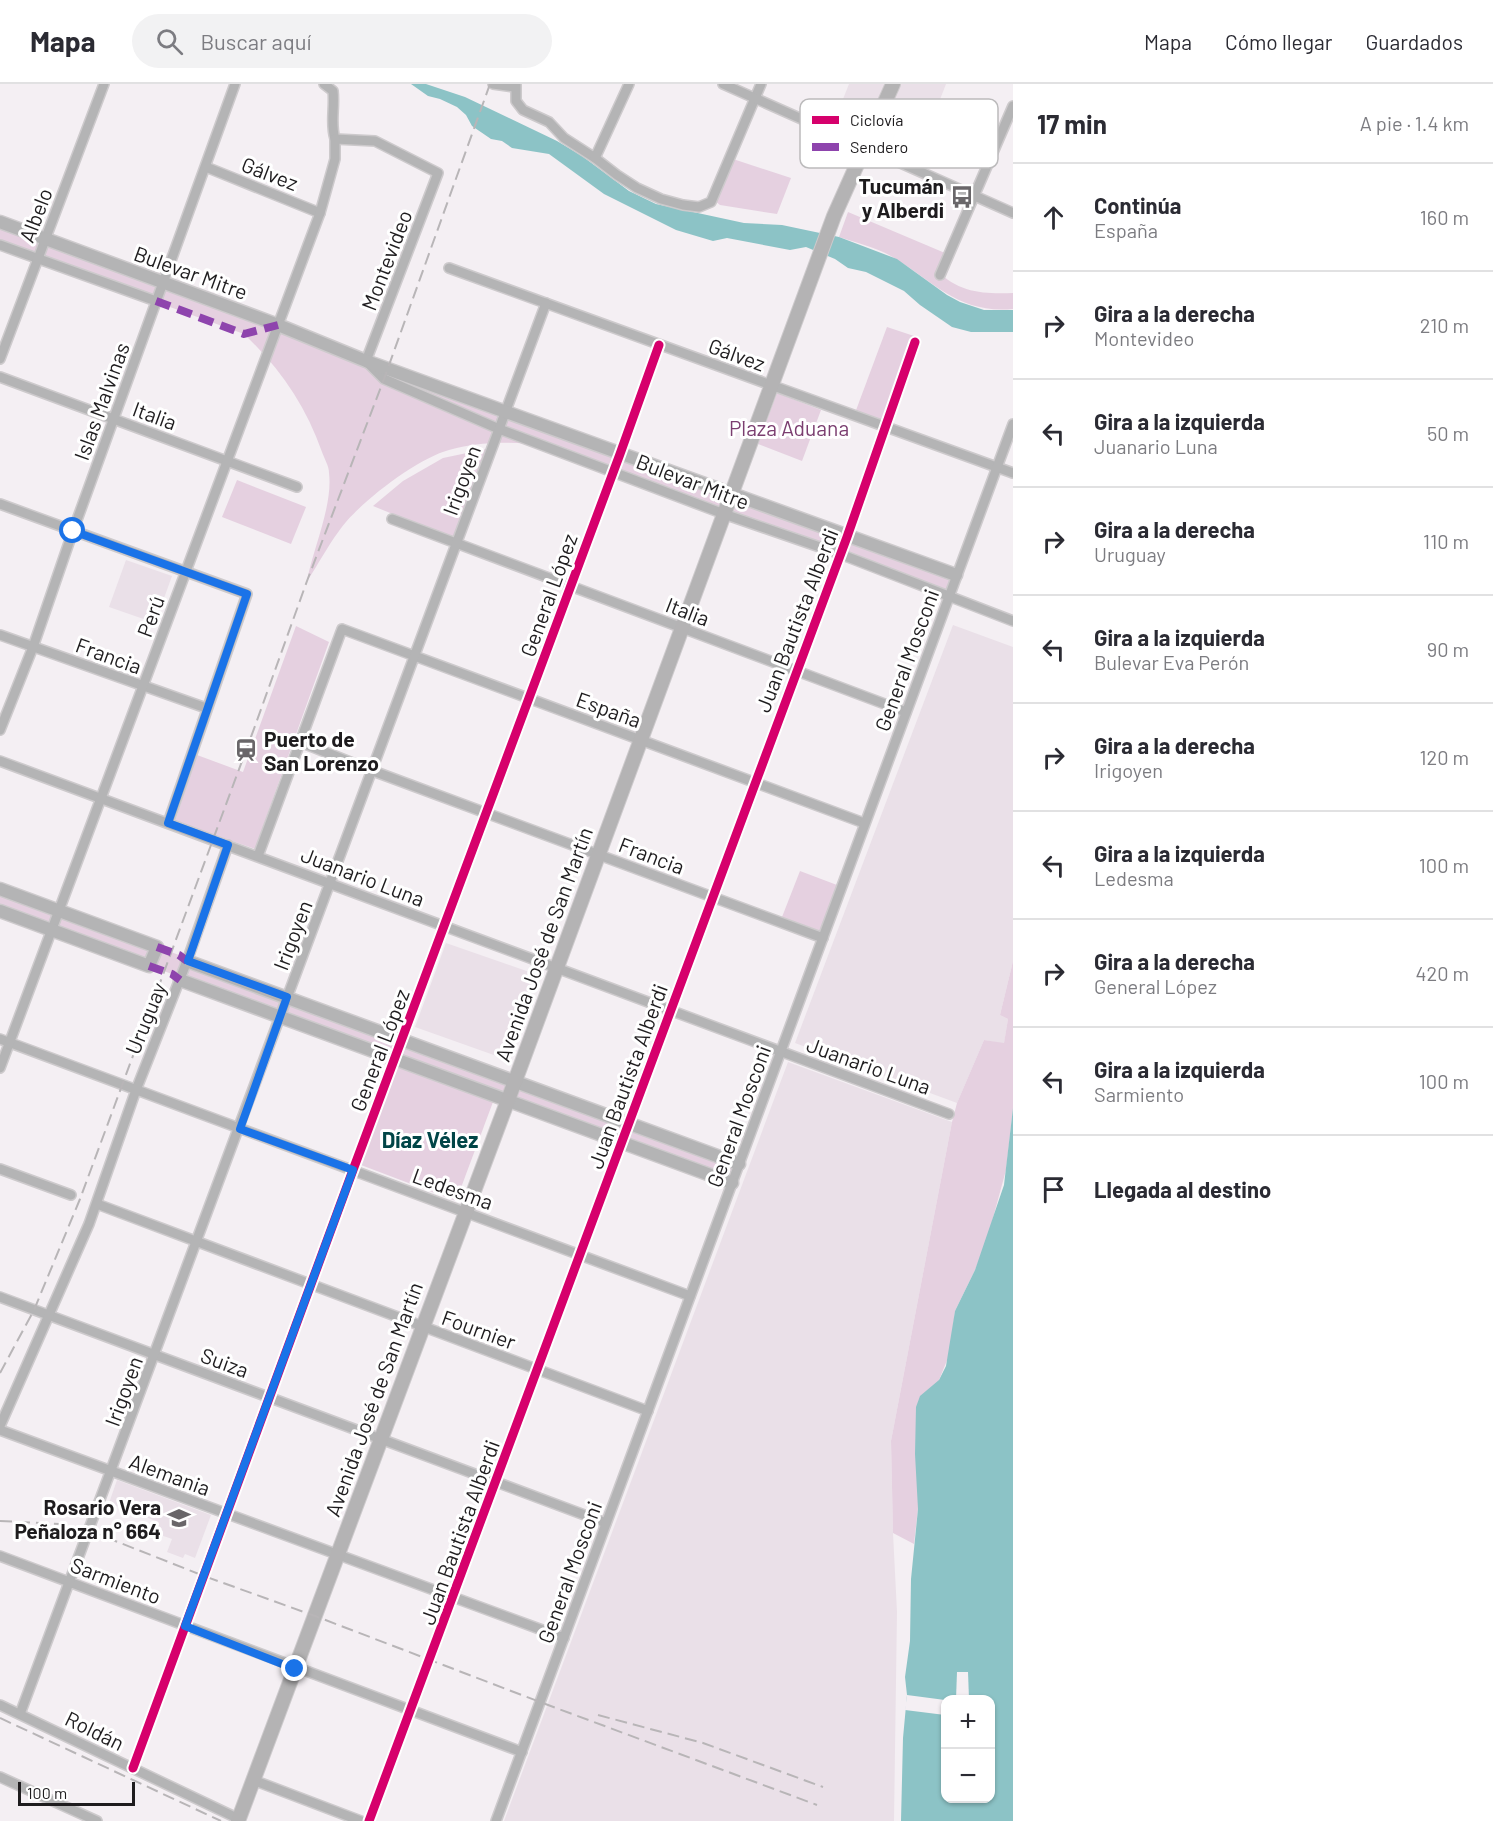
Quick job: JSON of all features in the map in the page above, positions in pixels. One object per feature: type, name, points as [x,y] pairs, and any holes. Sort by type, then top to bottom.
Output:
[{"type":"main road","name":"Avenida José de San Martín","points":[[886,99],[893,84]]},
{"type":"main road","name":"Avenida José de San Martín","points":[[239,1820],[834,216],[854,168]]},
{"type":"street","name":"Albelo","points":[[0,359],[104,84]]},
{"type":"street","name":"Islas Malvinas","points":[[0,730],[33,647],[235,84]]},
{"type":"street","name":"Perú","points":[[0,1068],[5,1041],[52,930],[321,213],[335,159],[335,140],[331,126],[333,91],[324,84]]},
{"type":"street","points":[[493,84],[515,86],[516,101],[523,110],[549,122],[564,138],[627,182],[661,199],[699,207],[711,202],[761,84]]},
{"type":"street","points":[[595,158],[629,84]]},
{"type":"street","points":[[723,84],[800,118]]},
{"type":"street","points":[[998,141],[1013,106]]},
{"type":"street","name":"Montevideo","points":[[335,140],[375,141],[438,173],[366,361]]},
{"type":"street","name":"Gálvez","points":[[206,167],[321,213]]},
{"type":"street","points":[[911,168],[1013,213]]},
{"type":"street","points":[[940,275],[986,168]]},
{"type":"street","name":"Bulevar Mitre","points":[[0,222],[278,325],[366,361],[956,575]]},
{"type":"street","name":"Bulevar Mitre","points":[[0,245],[156,301]]},
{"type":"street","name":"Gálvez","points":[[449,268],[1013,473]]},
{"type":"street","name":"Irigoyen","points":[[20,1714],[546,303]]},
{"type":"street","name":"Juan Bautista Alberdi","points":[[369,1821],[454,1598],[847,537],[915,342]]},
{"type":"street","name":"General López","points":[[133,1768],[659,345]]},
{"type":"street","name":"Bulevar Mitre","points":[[366,361],[384,379],[499,429],[724,514],[840,554],[1013,621]]},
{"type":"street","name":"Italia","points":[[0,377],[297,487]]},
{"type":"street","name":"General Mosconi","points":[[496,1821],[1013,424]]},
{"type":"street","points":[[0,504],[247,594],[168,823]]},
{"type":"street","name":"Italia","points":[[392,519],[906,712]]},
{"type":"street","name":"España","points":[[300,742],[342,629],[864,823]]},
{"type":"street","name":"Francia","points":[[0,635],[206,708]]},
{"type":"street","points":[[258,856],[300,742]]},
{"type":"street","name":"Francia","points":[[300,742],[823,938]]},
{"type":"street","name":"Juanario Luna","points":[[0,760],[949,1114]]},
{"type":"street","name":"Uruguay","points":[[48,1315],[97,1204],[136,1090],[188,961],[228,845]]},
{"type":"street","points":[[0,889],[157,947],[149,966],[0,911]]},
{"type":"street","points":[[188,961],[739,1164]]},
{"type":"street","points":[[180,980],[732,1183]]},
{"type":"street","name":"Ledesma","points":[[5,1041],[690,1296]]},
{"type":"street","points":[[0,1169],[71,1195]]},
{"type":"street","name":"Fournier","points":[[97,1204],[648,1411]]},
{"type":"street","name":"Suiza","points":[[0,1297],[606,1523]]},
{"type":"street","points":[[0,1426],[48,1315]]},
{"type":"street","name":"Alemania","points":[[0,1430],[564,1638]]},
{"type":"street","name":"Sarmiento","points":[[0,1556],[295,1669],[522,1752]]},
{"type":"street","name":"Roldán","points":[[0,1705],[239,1820]]},
{"type":"street","points":[[0,1777],[97,1821]]},
{"type":"street","points":[[253,1780],[361,1821]]},
{"type":"shaded area","points":[[849,84],[946,84],[940,99],[843,99]]},
{"type":"shaded area","points":[[126,560],[172,576],[155,623],[109,607]]},
{"type":"shaded area","points":[[953,625],[1013,647],[1013,961],[1000,1015],[1008,1019],[1004,1044],[984,1040],[957,1103],[795,1043]]},
{"type":"shaded area","points":[[446,943],[535,974],[505,1059],[415,1027]]},
{"type":"shaded area","points":[[788,1062],[952,1122],[891,1441],[897,1612],[894,1821],[504,1821]]},
{"type":"shaded area","name":"Rosario Vera Peñaloza n° 664","points":[[117,1480],[211,1515],[195,1558],[185,1554],[183,1558],[167,1552],[172,1539],[152,1532],[156,1521],[109,1503]]},
{"type":"green space","points":[[733,159],[791,178],[777,214],[720,205],[715,201]]},
{"type":"green space","points":[[848,212],[945,253],[937,270],[945,278],[963,288],[972,290],[1013,293],[1013,309],[978,307],[964,302],[889,255],[839,237]]},
{"type":"green space","points":[[0,222],[956,575],[948,597],[545,446],[521,443],[485,443],[449,450],[405,472],[359,508],[348,520],[307,581],[328,499],[329,470],[300,403],[269,360],[244,334],[0,245]]},
{"type":"green space","points":[[887,327],[914,336],[883,422],[855,413]]},
{"type":"green space","name":"Plaza Aduana","points":[[777,393],[821,410],[802,461],[758,444]]},
{"type":"green space","points":[[486,449],[454,539],[373,506],[403,481],[443,458]]},
{"type":"green space","points":[[237,480],[306,507],[291,544],[222,517]]},
{"type":"green space","points":[[296,626],[329,642],[255,849],[175,821],[197,755],[243,772]]},
{"type":"green space","points":[[800,871],[837,885],[820,931],[782,917]]},
{"type":"green space","points":[[0,889],[179,955],[187,961],[739,1164],[732,1183],[180,980],[172,974],[0,911]]},
{"type":"green space","points":[[1013,961],[1013,1108],[1006,1170],[987,1240],[955,1311],[950,1353],[939,1380],[914,1544],[893,1533],[891,1441],[952,1122],[957,1103],[984,1040],[1004,1043],[1008,1019],[1000,1015]]},
{"type":"green space","points":[[398,1067],[493,1102],[456,1201],[361,1165]]},
{"type":"water","points":[[411,84],[426,84],[465,97],[557,141],[582,156],[629,191],[656,204],[744,223],[782,225],[839,237],[897,259],[960,302],[984,310],[1013,310],[1013,332],[971,332],[952,327],[904,291],[866,272],[848,268],[835,259],[806,247],[790,250],[727,238],[713,241],[676,230],[604,194],[549,154],[512,148],[502,141],[491,139],[472,126],[466,115],[457,107],[428,96]]},
{"type":"water","points":[[1013,1108],[1013,1821],[901,1821],[903,1738],[907,1695],[905,1677],[910,1641],[911,1579],[918,1509],[915,1454],[916,1407],[920,1396],[939,1380],[946,1366],[955,1311],[975,1270],[1004,1185]]},
{"type":"pier","points":[[957,1672],[968,1672],[969,1695],[956,1695]]},
{"type":"pier","points":[[907,1695],[941,1699],[941,1714],[905,1710]]},
{"type":"railway","points":[[0,1373],[34,1310],[80,1199],[307,581],[384,379],[490,84]]},
{"type":"railway","points":[[0,1521],[59,1524],[90,1531],[204,1576],[817,1805]]},
{"type":"railway","points":[[598,1715],[703,1743],[823,1787]]},
{"type":"railway","points":[[0,1718],[221,1821]]},
{"type":"marked path","points":[[156,301],[244,334],[278,325]]},
{"type":"marked path","points":[[157,947],[179,955],[187,961]]},
{"type":"marked path","points":[[149,966],[172,974],[180,980]]},
{"type":"cycle path","points":[[369,1821],[847,537],[915,342]]},
{"type":"cycle path","points":[[133,1768],[659,345]]},
{"type":"place","name":"Tucumán y Alberdi","points":[[962,197]]},
{"type":"place","name":"Puerto de San Lorenzo","points":[[246,750]]},
{"type":"place","name":"Rosario Vera Peñaloza n° 664","points":[[179,1518]]},
{"type":"district","name":"Díaz Vélez","points":[[430,1139]]},
{"type":"route","points":[[73,531],[247,594],[168,823],[228,845],[188,961],[287,997],[240,1129],[353,1170],[185,1626],[295,1669]]}]
